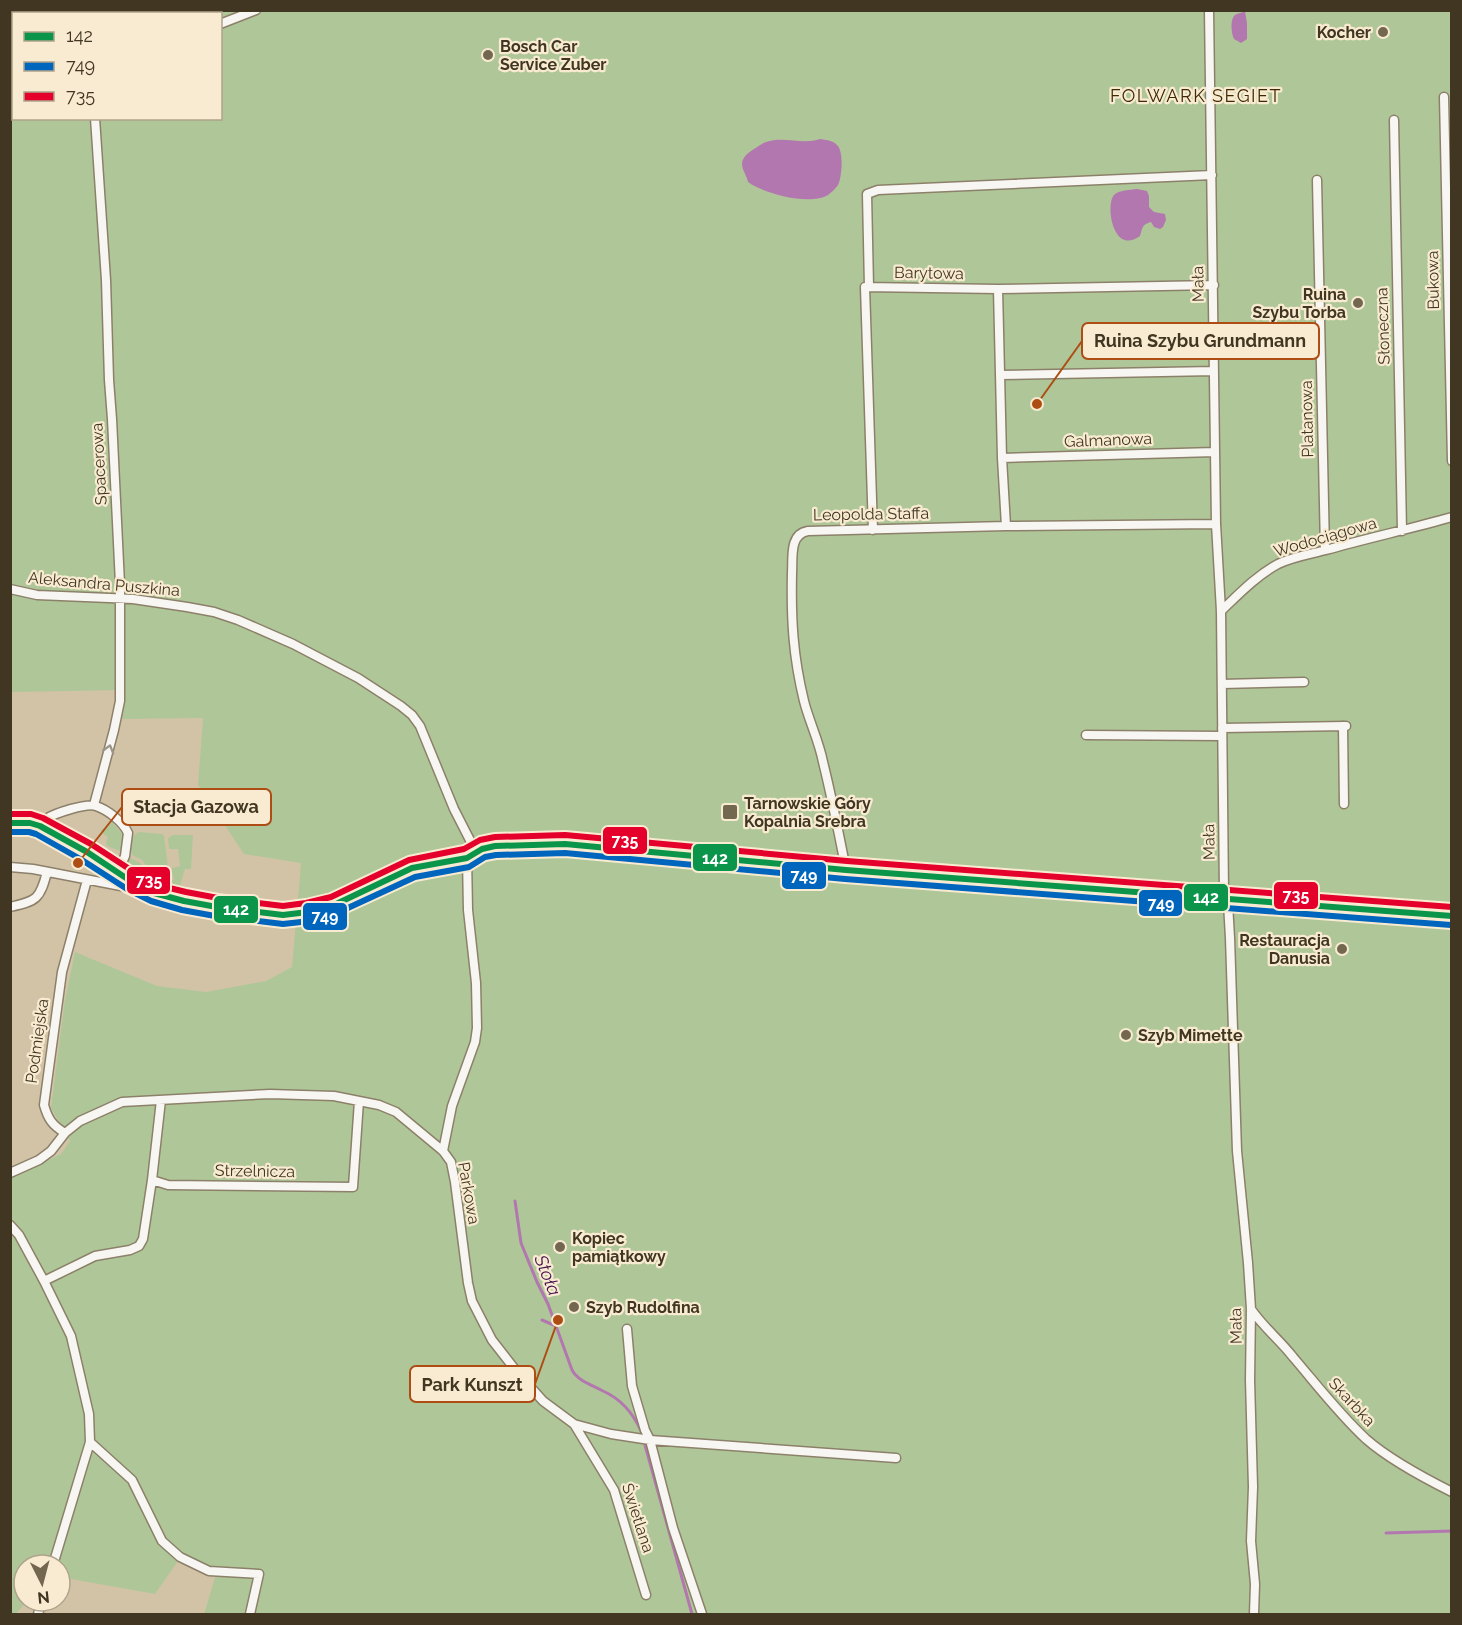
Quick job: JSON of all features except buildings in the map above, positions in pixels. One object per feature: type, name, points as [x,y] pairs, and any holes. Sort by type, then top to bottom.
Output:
[{"type":"street","points":[[222,23],[256,10]]},
{"type":"street","name":"Mała","points":[[1209,10],[1224,893],[1227,899],[1233,1008],[1237,1150],[1251,1309],[1253,1487],[1251,1541],[1255,1584],[1254,1614]]},
{"type":"street","name":"Bukowa","points":[[1444,97],[1452,461]]},
{"type":"street","name":"Spacerowa","points":[[94,805],[120,701],[120,598],[106,280],[95,120]]},
{"type":"street","name":"Słoneczna","points":[[1394,120],[1402,531]]},
{"type":"street","points":[[873,530],[865,287],[869,287],[867,194],[878,190],[1212,175]]},
{"type":"street","name":"Platanowa","points":[[1317,180],[1325,550]]},
{"type":"street","name":"Barytowa","points":[[869,287],[998,289],[1214,285]]},
{"type":"street","points":[[998,289],[1006,526]]},
{"type":"street","points":[[1000,375],[1214,371]]},
{"type":"street","name":"Galmanowa","points":[[1002,458],[1215,452]]},
{"type":"street","name":"Wodociągowa","points":[[1221,611],[1242,590],[1281,563],[1452,517]]},
{"type":"street","name":"Leopolda Staffa","points":[[846,870],[823,759],[804,702],[794,652],[791,607],[795,538],[803,532],[1006,526],[1216,524]]},
{"type":"street","name":"Aleksandra Puszkina","points":[[10,589],[37,595],[120,598],[214,612],[238,620],[329,662],[400,705],[412,715],[420,726],[454,809],[476,852]]},
{"type":"street","points":[[1222,684],[1304,682]]},
{"type":"street","points":[[1086,735],[1344,726],[1344,804]]},
{"type":"street","points":[[40,826],[44,819],[82,807],[94,805],[110,814],[126,827],[128,833],[125,856],[118,872]]},
{"type":"street","points":[[10,823],[30,823],[40,826],[154,893],[184,901],[283,915],[299,914],[334,905],[412,868],[467,858],[476,852],[495,846],[565,844],[846,870],[1452,916]]},
{"type":"street","name":"Parkowa","points":[[467,858],[468,910],[476,983],[477,1028],[475,1042],[452,1106],[443,1151],[451,1162],[455,1182],[472,1301],[492,1340],[543,1401],[574,1424],[611,1434],[650,1440],[896,1458]]},
{"type":"street","points":[[10,867],[121,886],[127,886],[132,882]]},
{"type":"street","points":[[10,907],[34,901],[39,895],[47,872]]},
{"type":"street","name":"Podmiejska","points":[[64,1133],[48,1118],[44,1105],[62,972],[87,880]]},
{"type":"street","points":[[10,1173],[39,1160],[51,1151],[64,1133],[80,1122],[122,1102],[270,1094],[333,1096],[380,1105],[396,1112],[443,1151]]},
{"type":"street","points":[[44,1281],[95,1256],[130,1250],[139,1246],[143,1239],[152,1180],[161,1100]]},
{"type":"street","name":"Strzelnicza","points":[[152,1180],[168,1185],[353,1187],[359,1101]]},
{"type":"street","points":[[10,1225],[19,1235],[71,1336],[89,1414],[90,1442],[57,1553]]},
{"type":"street","name":"Skarbka","points":[[1251,1309],[1323,1394],[1368,1440],[1413,1472],[1452,1492]]},
{"type":"street","points":[[627,1329],[632,1386],[650,1440],[673,1528],[702,1614]]},
{"type":"street","name":"Świetlana","points":[[574,1424],[614,1490],[646,1595]]},
{"type":"street","points":[[90,1442],[132,1480],[162,1541],[180,1557],[209,1571],[259,1574],[250,1614]]},
{"type":"green space","points":[[11,11],[1451,11],[1451,1614],[204,1614],[217,1571],[178,1561],[155,1594],[72,1579],[72,1553],[12,1553],[12,1613],[17,1613],[11,1614],[10,1177],[61,1154],[70,1141],[51,1108],[65,1000],[75,952],[157,986],[206,992],[266,981],[292,967],[301,863],[244,854],[198,785],[203,718],[122,719],[124,690],[11,692]]},
{"type":"green space","points":[[112,822],[123,835],[123,850],[120,851],[107,846],[108,837],[101,830],[107,828]]},
{"type":"green space","points":[[139,832],[164,836],[168,867],[149,869],[142,860],[129,852],[134,835]]},
{"type":"green space","points":[[173,835],[193,835],[191,869],[185,869],[178,892],[173,889],[172,880],[174,880],[171,874],[172,868],[180,866],[178,849],[169,849],[168,838]]},
{"type":"green space","points":[[128,857],[139,862],[155,877],[152,884],[145,883],[133,875]]},
{"type":"shaded area","points":[[1245,11],[1247,39],[1241,43],[1234,39],[1232,23],[1235,15]]},
{"type":"shaded area","points":[[820,139],[835,143],[841,153],[842,164],[838,185],[828,195],[820,198],[799,199],[765,191],[748,182],[742,161],[748,153],[762,144],[773,140],[814,141]]},
{"type":"shaded area","points":[[1137,189],[1147,191],[1149,207],[1154,212],[1165,214],[1166,220],[1160,229],[1154,227],[1151,222],[1144,226],[1140,236],[1131,240],[1123,239],[1114,227],[1111,218],[1111,200],[1119,192]]},
{"type":"waterway","name":"Stoła","points":[[515,1201],[521,1243],[548,1304],[572,1370],[582,1380],[621,1402],[641,1431]]},
{"type":"waterway","points":[[542,1320],[556,1326]]},
{"type":"waterway","name":"Stoła","points":[[645,1445],[692,1614]]},
{"type":"waterway","points":[[1386,1533],[1452,1531]]},
{"type":"transit line","name":"735","points":[[10,814],[31,814],[43,818],[91,844],[157,885],[218,898],[283,906],[331,897],[409,860],[464,849],[480,840],[495,837],[565,835],[847,861],[1452,907]]},
{"type":"transit line","name":"142","points":[[10,823],[30,823],[40,826],[154,893],[217,907],[283,915],[308,912],[334,905],[412,868],[467,858],[482,849],[495,846],[565,844],[846,870],[1452,916]]},
{"type":"transit line","name":"749","points":[[10,832],[36,834],[151,901],[215,916],[283,924],[310,921],[337,913],[415,877],[469,867],[485,857],[565,853],[845,879],[1451,925]]},
{"type":"place","name":"Kocher","points":[[1383,32]]},
{"type":"place","name":"Bosch Car Service Zuber","points":[[488,55]]},
{"type":"place","name":"Ruina Szybu Torba","points":[[1358,303]]},
{"type":"place","name":"Ruina Szybu Grundmann","points":[[1037,404]]},
{"type":"place","name":"Tarnowskie Góry Kopalnia Srebra","points":[[730,812]]},
{"type":"place","name":"Stacja Gazowa","points":[[78,863]]},
{"type":"place","name":"Restauracja Danusia","points":[[1342,949]]},
{"type":"place","name":"Szyb Mimette","points":[[1126,1035]]},
{"type":"place","name":"Kopiec pamiątkowy","points":[[560,1247]]},
{"type":"place","name":"Szyb Rudolfina","points":[[574,1307]]},
{"type":"place","name":"Park Kunszt","points":[[558,1320]]},
{"type":"district","name":"FOLWARK SEGIET","points":[[1196,95]]}]
